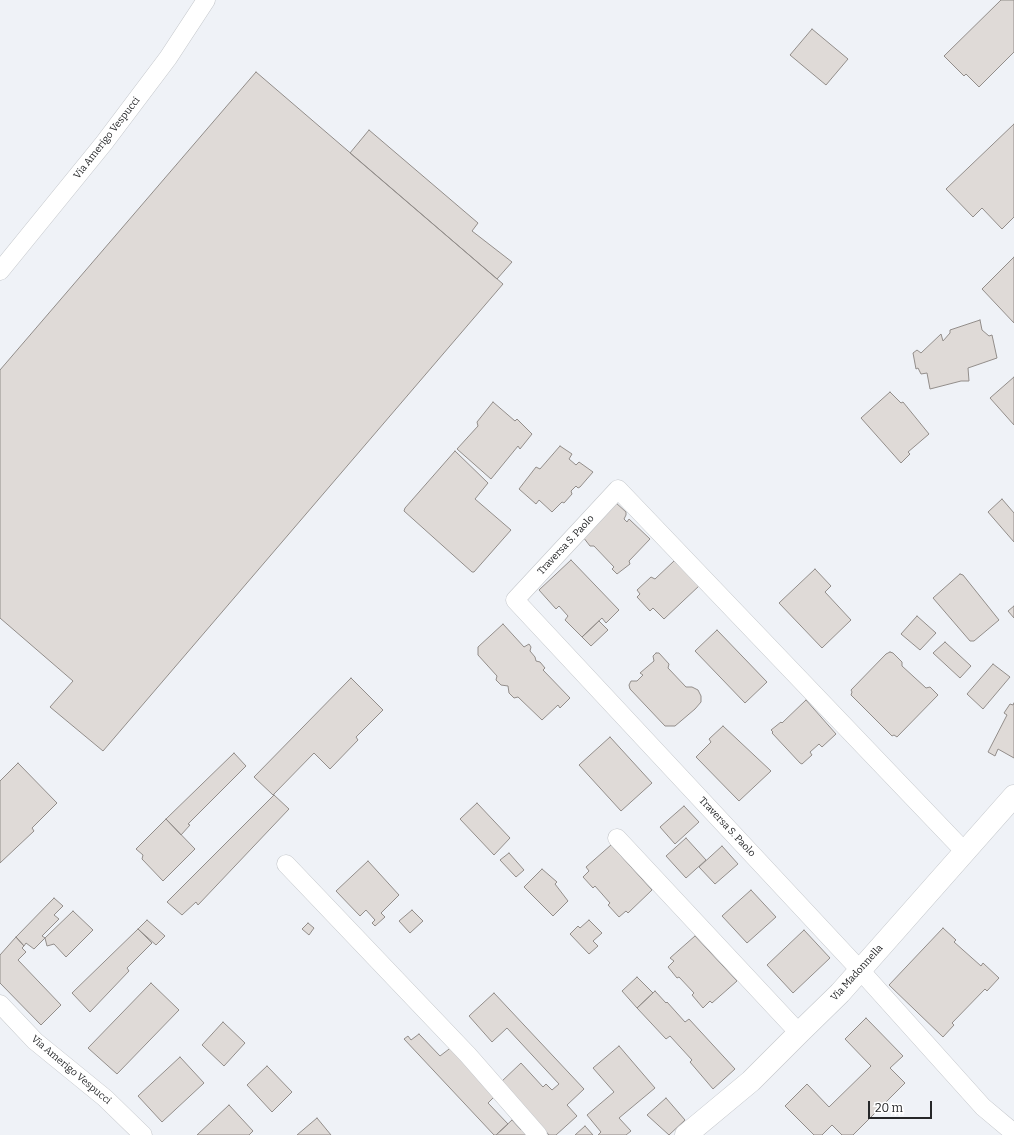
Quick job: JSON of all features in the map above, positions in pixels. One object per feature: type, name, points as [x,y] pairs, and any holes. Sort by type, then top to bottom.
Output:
[{"type":"street","name":"Via Amerigo Vespucci","points":[[0,271],[104,143],[168,58],[206,0]]},
{"type":"street","name":"Traversa S. Paolo","points":[[860,970],[516,600],[618,489],[966,852]]},
{"type":"street","name":"Via Madonnella","points":[[686,1135],[751,1082],[798,1033],[840,993],[1014,796]]},
{"type":"street","points":[[617,838],[798,1033]]},
{"type":"street","points":[[286,864],[468,1055],[538,1135]]},
{"type":"street","points":[[860,970],[983,1107],[1014,1133]]},
{"type":"street","name":"Via Amerigo Vespucci","points":[[0,1004],[35,1041],[105,1098],[143,1135]]},
{"type":"building","points":[[1001,0],[1014,0],[1014,52],[979,87],[966,74],[964,76],[944,56]]},
{"type":"building","points":[[812,29],[848,59],[826,85],[790,55]]},
{"type":"building","points":[[256,72],[503,284],[103,751],[50,707],[73,681],[0,618],[0,370]]},
{"type":"building","points":[[1014,124],[1014,217],[1002,229],[982,208],[973,217],[946,189]]},
{"type":"building","points":[[369,130],[478,223],[472,231],[512,262],[497,279],[350,153]]},
{"type":"building","points":[[1014,257],[1014,323],[982,289]]},
{"type":"building","points":[[980,320],[982,330],[989,336],[992,335],[997,358],[968,368],[969,381],[961,381],[930,389],[927,373],[921,374],[918,368],[916,369],[913,353],[917,350],[921,353],[941,334],[943,341],[950,333],[950,330]]},
{"type":"building","points":[[1014,377],[1014,425],[990,398]]},
{"type":"building","points":[[890,392],[901,403],[903,402],[929,434],[908,452],[910,454],[901,463],[861,418]]},
{"type":"building","points":[[493,402],[515,421],[517,419],[532,434],[520,449],[518,446],[491,479],[457,449],[478,426],[477,422]]},
{"type":"building","points":[[560,446],[572,454],[569,459],[576,465],[579,462],[593,472],[580,487],[578,488],[576,486],[571,491],[572,494],[564,503],[562,502],[552,512],[539,500],[536,504],[519,489],[536,467],[540,469]]},
{"type":"building","points":[[455,451],[488,483],[475,499],[511,530],[474,572],[472,572],[404,511]]},
{"type":"building","points":[[1002,499],[1014,513],[1014,542],[988,512]]},
{"type":"building","points":[[615,502],[626,512],[624,519],[627,522],[629,519],[650,539],[629,561],[630,564],[617,574],[612,569],[614,567],[594,546],[590,546],[583,537]]},
{"type":"building","points":[[571,560],[619,610],[606,623],[602,618],[582,637],[565,620],[568,616],[559,606],[556,609],[539,590]]},
{"type":"building","points":[[674,561],[700,585],[664,619],[653,608],[650,611],[637,597],[640,594],[637,590],[651,577],[655,579]]},
{"type":"building","points":[[815,569],[831,586],[825,592],[851,620],[822,648],[779,603]]},
{"type":"building","points":[[960,574],[963,575],[999,620],[974,641],[970,641],[933,598]]},
{"type":"building","points":[[1014,606],[1014,618],[1008,611]]},
{"type":"building","points":[[917,616],[936,633],[920,650],[901,634]]},
{"type":"building","points":[[599,621],[608,630],[591,646],[582,637]]},
{"type":"building","points":[[503,624],[524,647],[529,644],[531,647],[530,651],[535,657],[536,661],[540,662],[545,668],[543,670],[570,698],[560,708],[558,705],[542,720],[518,697],[514,698],[509,693],[508,686],[501,685],[496,680],[497,676],[478,655],[478,647]]},
{"type":"building","points":[[717,630],[767,682],[745,703],[695,651]]},
{"type":"building","points":[[945,642],[971,666],[960,678],[933,653]]},
{"type":"building","points":[[890,652],[902,662],[902,666],[926,688],[930,687],[938,695],[897,737],[894,735],[892,736],[851,695],[851,690],[886,654]]},
{"type":"building","points":[[656,653],[659,653],[669,664],[668,668],[686,687],[692,687],[698,690],[701,696],[701,702],[695,709],[675,726],[665,726],[630,689],[629,685],[631,681],[637,681],[643,675],[640,673],[654,661],[653,656]]},
{"type":"building","points":[[993,664],[1010,677],[983,709],[967,694]]},
{"type":"building","points":[[351,678],[383,710],[356,737],[358,740],[330,769],[314,753],[273,795],[254,777]]},
{"type":"building","points":[[806,700],[836,734],[822,747],[819,744],[810,752],[812,755],[802,764],[772,733],[773,732],[771,730],[781,722],[782,723]]},
{"type":"building","points":[[1014,703],[1014,758],[998,749],[995,756],[988,752],[1007,715],[1004,713],[1010,704],[1013,705]]},
{"type":"building","points":[[723,726],[771,771],[739,801],[696,757],[711,742],[709,739]]},
{"type":"building","points":[[610,737],[652,783],[621,811],[579,765]]},
{"type":"building","points":[[234,753],[246,766],[188,824],[190,825],[181,835],[166,819]]},
{"type":"building","points":[[18,763],[57,803],[32,828],[34,831],[0,863],[0,781]]},
{"type":"building","points":[[274,795],[289,809],[198,905],[196,902],[182,915],[167,902]]},
{"type":"building","points":[[477,803],[510,838],[494,855],[460,819]]},
{"type":"building","points":[[684,806],[699,822],[675,844],[660,827]]},
{"type":"building","points":[[166,819],[195,849],[163,881],[142,859],[143,855],[136,849]]},
{"type":"building","points":[[686,838],[706,860],[686,878],[666,856]]},
{"type":"building","points":[[611,845],[652,890],[628,913],[626,911],[619,917],[608,905],[610,903],[595,886],[593,888],[583,877],[589,871],[586,867]]},
{"type":"building","points":[[722,846],[738,864],[715,884],[699,867]]},
{"type":"building","points":[[509,853],[524,870],[516,877],[500,860]]},
{"type":"building","points":[[368,861],[399,895],[381,913],[385,917],[375,926],[372,923],[375,920],[366,910],[360,916],[336,891]]},
{"type":"building","points":[[542,869],[557,882],[555,884],[568,901],[553,916],[524,887]]},
{"type":"building","points":[[751,890],[776,917],[747,943],[722,916]]},
{"type":"building","points":[[54,898],[63,906],[54,915],[59,919],[42,936],[45,938],[34,949],[26,943],[24,946],[16,937]]},
{"type":"building","points":[[412,910],[423,921],[410,933],[399,921]]},
{"type":"building","points":[[73,911],[93,930],[66,957],[54,944],[47,946],[45,938]]},
{"type":"building","points":[[147,920],[165,936],[156,945],[138,929]]},
{"type":"building","points":[[589,920],[602,933],[593,941],[598,946],[589,954],[570,934],[578,926],[580,928]]},
{"type":"building","points":[[308,923],[314,928],[309,935],[302,929]]},
{"type":"building","points":[[943,928],[956,940],[954,942],[981,966],[983,963],[999,978],[987,991],[985,989],[952,1023],[954,1025],[943,1037],[889,985]]},
{"type":"building","points":[[138,929],[152,943],[127,968],[129,971],[90,1012],[72,993]]},
{"type":"building","points":[[804,930],[830,958],[793,993],[767,965]]},
{"type":"building","points":[[695,936],[737,981],[712,1003],[710,1001],[703,1008],[692,995],[694,993],[679,977],[677,978],[668,967],[674,961],[670,958]]},
{"type":"building","points":[[16,937],[24,946],[22,948],[26,952],[18,960],[61,1005],[41,1025],[0,983],[0,955]]},
{"type":"building","points":[[637,977],[653,993],[637,1008],[622,991]]},
{"type":"building","points":[[151,983],[179,1010],[117,1074],[88,1048]]},
{"type":"building","points":[[655,991],[685,1022],[689,1019],[735,1069],[713,1089],[690,1062],[692,1060],[670,1036],[666,1039],[637,1008]]},
{"type":"building","points":[[494,993],[584,1089],[567,1105],[577,1116],[556,1135],[549,1135],[501,1082],[521,1063],[543,1087],[546,1084],[552,1090],[559,1084],[507,1028],[492,1042],[469,1016]]},
{"type":"building","points":[[866,1018],[903,1056],[890,1068],[905,1083],[853,1135],[842,1135],[832,1125],[822,1135],[814,1135],[785,1106],[807,1084],[829,1107],[871,1066],[845,1039]]},
{"type":"building","points":[[223,1022],[245,1043],[224,1066],[202,1045]]},
{"type":"building","points":[[419,1034],[440,1056],[453,1046],[498,1093],[488,1103],[508,1124],[496,1135],[494,1135],[404,1039],[408,1036],[411,1040]]},
{"type":"building","points":[[619,1046],[655,1088],[619,1118],[631,1131],[626,1135],[598,1135],[601,1132],[587,1115],[614,1092],[593,1068]]},
{"type":"building","points":[[180,1057],[204,1083],[162,1122],[138,1096]]},
{"type":"building","points":[[267,1066],[292,1092],[272,1112],[247,1085]]},
{"type":"building","points":[[666,1098],[685,1120],[669,1135],[647,1115]]},
{"type":"building","points":[[229,1105],[253,1131],[249,1135],[197,1135]]},
{"type":"building","points":[[317,1118],[331,1135],[297,1135]]},
{"type":"building","points":[[512,1120],[521,1130],[523,1128],[529,1135],[496,1135]]},
{"type":"building","points":[[585,1126],[593,1135],[575,1135]]}]
